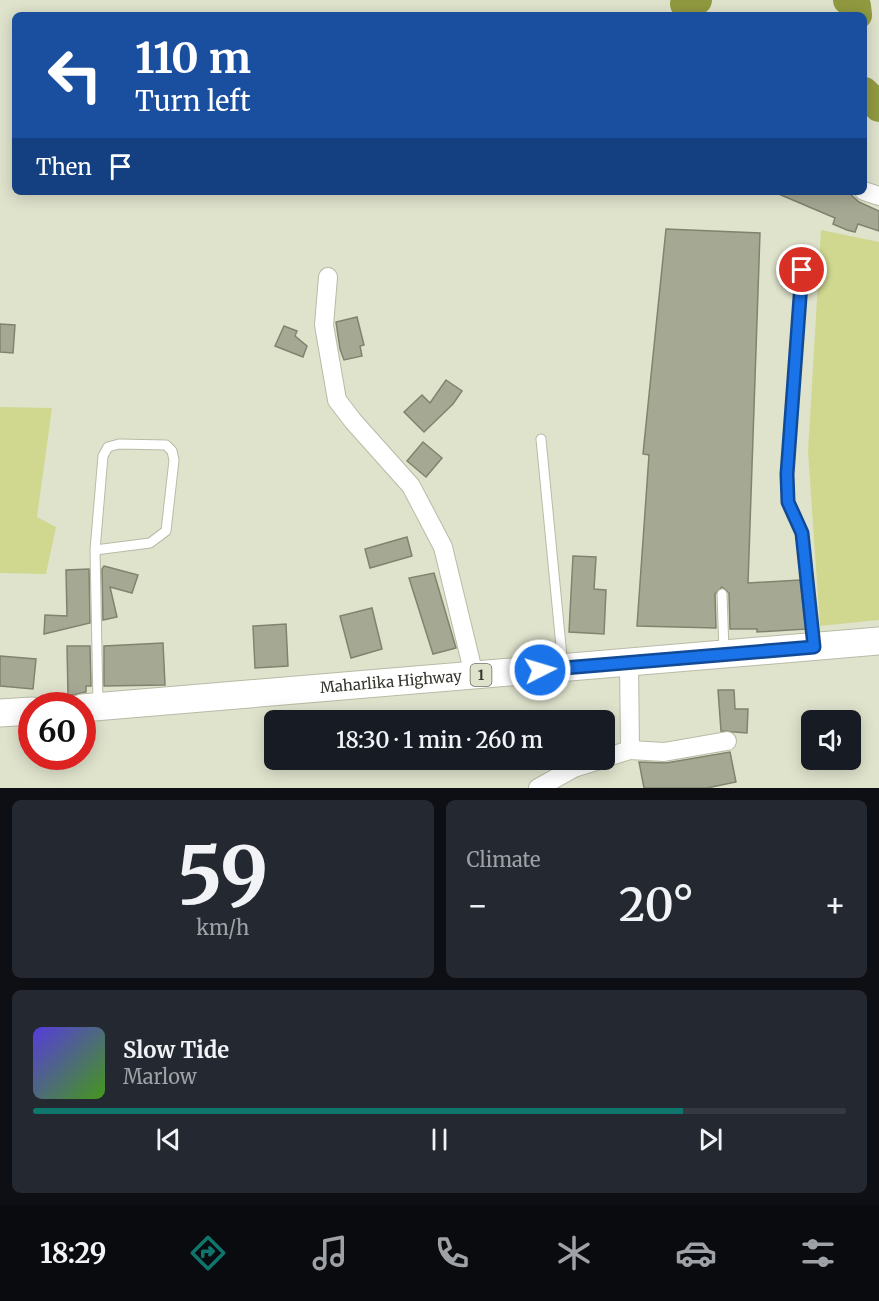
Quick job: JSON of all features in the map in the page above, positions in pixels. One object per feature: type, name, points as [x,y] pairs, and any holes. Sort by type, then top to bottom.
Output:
[{"type":"main road","name":"Maharlika Highway","points":[[96,707],[879,641]]},
{"type":"main road","points":[[0,713],[18,712]]},
{"type":"street","points":[[328,277],[324,325],[337,400],[411,486],[443,547],[474,675]]},
{"type":"street","points":[[629,662],[630,750]]},
{"type":"street","points":[[615,755],[630,750],[664,752],[727,741]]},
{"type":"street","points":[[538,788],[570,770]]},
{"type":"lane","points":[[802,270],[787,474],[788,502],[802,533],[814,647]]},
{"type":"lane","points":[[542,439],[563,668]]},
{"type":"lane","points":[[91,692],[95,550],[103,456],[108,447],[118,444],[166,445],[172,451],[174,460],[166,531],[150,543],[95,550]]},
{"type":"lane","points":[[722,594],[724,654]]},
{"type":"green space","points":[[821,230],[879,242],[879,620],[820,626],[808,452]]},
{"type":"green space","points":[[0,407],[52,408],[37,517],[56,527],[46,574],[0,573]]},
{"type":"building","points":[[781,195],[851,195],[859,202],[879,211],[879,231],[858,224],[855,232],[847,230],[833,224],[835,218]]},
{"type":"building","points":[[666,229],[760,233],[748,583],[800,580],[806,629],[757,632],[757,629],[730,629],[729,593],[722,587],[715,594],[716,628],[637,626],[649,455],[643,454]]},
{"type":"building","points":[[357,317],[364,345],[360,346],[362,356],[344,360],[336,322]]},
{"type":"building","points":[[0,324],[15,325],[13,353],[0,352]]},
{"type":"building","points":[[284,326],[297,331],[295,336],[307,346],[303,357],[275,346]]},
{"type":"building","points":[[446,380],[462,391],[453,404],[424,432],[404,412],[422,395],[430,403]]},
{"type":"building","points":[[423,442],[442,458],[426,477],[407,461]]},
{"type":"building","points":[[407,537],[412,556],[370,568],[365,549]]},
{"type":"building","points":[[573,556],[596,557],[594,589],[606,590],[604,634],[569,632]]},
{"type":"building","points":[[104,566],[138,575],[132,593],[110,587],[117,617],[103,620],[102,569]]},
{"type":"building","points":[[89,569],[90,623],[44,634],[45,615],[67,616],[66,570]]},
{"type":"building","points":[[434,573],[456,648],[433,654],[409,578]]},
{"type":"building","points":[[372,608],[382,649],[351,658],[340,616]]},
{"type":"building","points":[[286,624],[288,666],[255,668],[253,626]]},
{"type":"building","points":[[163,643],[165,685],[104,686],[104,646]]},
{"type":"building","points":[[67,646],[90,646],[91,686],[86,686],[86,692],[68,692]]},
{"type":"building","points":[[0,656],[36,659],[33,689],[0,686]]},
{"type":"building","points":[[718,690],[734,690],[735,709],[748,709],[747,733],[721,731]]},
{"type":"building","points":[[730,752],[736,782],[707,788],[644,788],[639,762],[666,763]]},
{"type":"waterway","points":[[685,4],[697,0]]},
{"type":"waterway","points":[[848,0],[856,6],[857,12]]},
{"type":"waterway","points":[[867,95],[879,107]]},
{"type":"route","points":[[540,670],[814,647],[802,533],[793,519],[788,502],[787,474],[802,270]]}]
